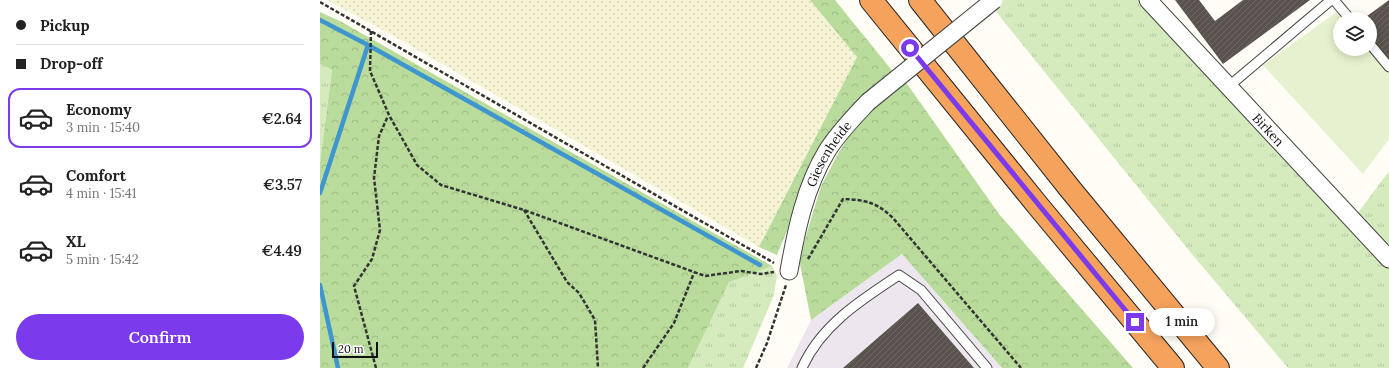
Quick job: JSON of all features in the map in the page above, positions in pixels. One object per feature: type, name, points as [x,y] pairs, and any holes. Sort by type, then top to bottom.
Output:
[{"type":"highway","points":[[871,0],[1005,166],[1173,368]]},
{"type":"highway","points":[[920,0],[1071,190],[1218,368]]},
{"type":"street","name":"Giesenheide","points":[[789,271],[795,238],[811,184],[826,152],[846,125],[868,102],[994,0]]},
{"type":"street","name":"Birken","points":[[1148,0],[1389,259]]},
{"type":"lane","points":[[1228,87],[1333,0],[1344,12]]},
{"type":"lane","points":[[1377,52],[1389,67]]},
{"type":"lane","points":[[802,368],[818,340],[856,304],[899,275],[921,290],[987,368]]},
{"type":"path","points":[[320,2],[789,271]]},
{"type":"path","points":[[371,31],[370,71],[389,115],[417,165],[441,185],[524,210],[705,276],[741,271],[761,274],[789,271],[803,266],[843,199],[860,200],[880,206],[893,218],[1021,368]]},
{"type":"path","points":[[376,368],[354,286],[372,259],[380,230],[374,178],[379,136],[389,115]]},
{"type":"path","points":[[524,210],[567,282],[579,293],[595,320],[598,368]]},
{"type":"path","points":[[756,368],[785,293],[789,271]]},
{"type":"path","points":[[643,368],[674,323],[694,273]]},
{"type":"shaded area","points":[[327,0],[810,0],[857,57],[759,247],[390,34]]},
{"type":"shaded area","points":[[902,254],[1002,368],[787,368],[811,320]]},
{"type":"green space","points":[[810,0],[835,0],[894,73],[827,134],[777,255],[759,247],[857,57]]},
{"type":"green space","points":[[1002,0],[1139,0],[1389,266],[1389,368],[1288,368],[1191,253],[1001,18],[993,7]]},
{"type":"green space","points":[[320,12],[340,21],[772,266],[729,282],[688,368],[320,368],[320,163],[332,70],[320,64]]},
{"type":"green space","points":[[1333,15],[1333,56],[1373,56],[1389,74],[1389,139],[1363,174],[1263,65]]},
{"type":"green space","points":[[320,64],[332,70],[320,163]]},
{"type":"green space","points":[[905,81],[999,214],[1133,368],[1002,368],[902,254],[811,320],[799,259],[821,186],[839,152],[861,118]]},
{"type":"green space","points":[[1389,171],[1389,248],[1357,214]]},
{"type":"green space","points":[[772,266],[777,275],[774,295],[743,368],[688,368],[729,281]]},
{"type":"building","points":[[1175,0],[1199,0],[1215,21],[1243,0],[1310,0],[1223,64]]},
{"type":"building","points":[[1389,0],[1389,60],[1377,45],[1377,12],[1373,12]]},
{"type":"building","points":[[918,303],[974,368],[843,368]]},
{"type":"waterway","points":[[320,20],[368,45],[320,193]]},
{"type":"waterway","points":[[368,45],[760,265]]},
{"type":"waterway","points":[[320,285],[338,368]]},
{"type":"route","points":[[910,48],[1135,322]]}]
